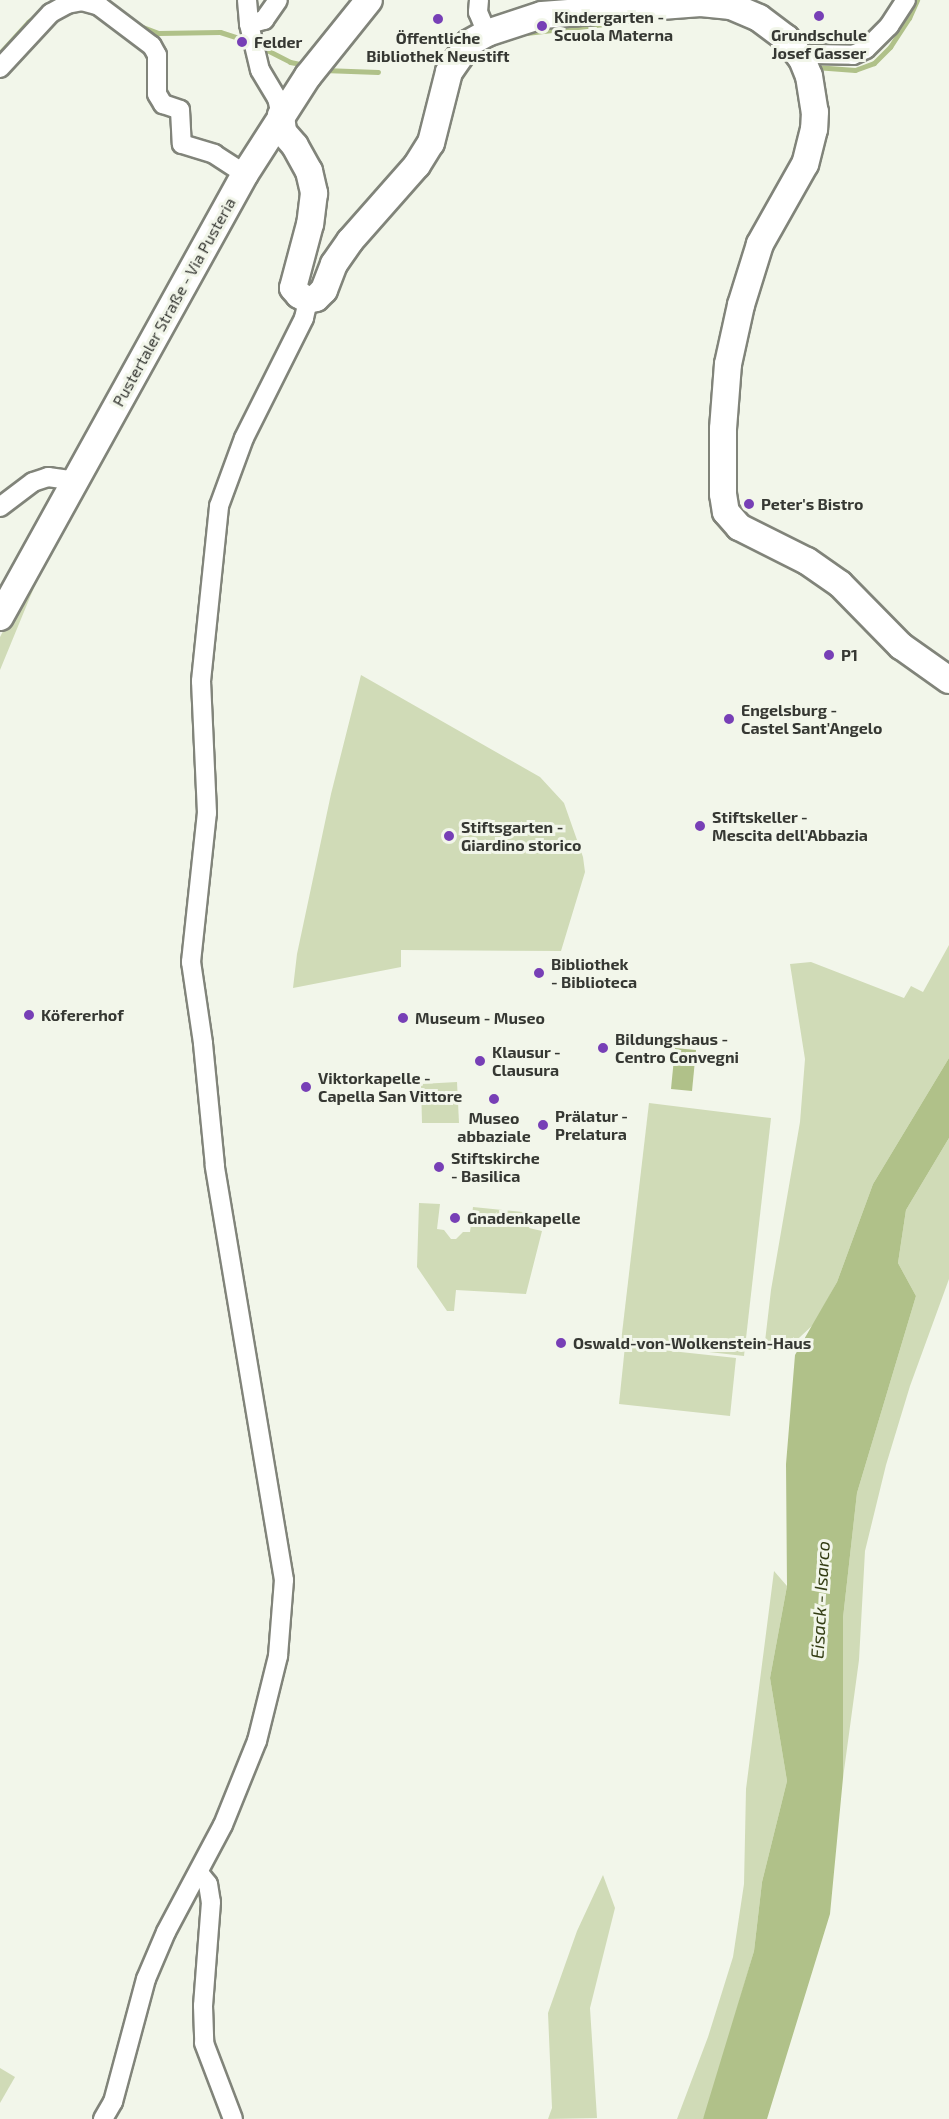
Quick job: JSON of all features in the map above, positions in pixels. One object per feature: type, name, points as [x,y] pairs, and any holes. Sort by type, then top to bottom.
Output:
[{"type":"street","points":[[247,0],[249,24],[260,70],[277,98],[283,132],[295,146],[309,171],[314,193],[310,224],[294,288],[299,295],[308,300],[316,298],[324,290],[334,264],[350,241],[417,165],[430,143],[449,72],[470,44],[487,33],[542,15],[578,7],[701,3],[730,6],[759,18],[786,38],[802,59],[809,76],[815,112],[811,145],[805,164],[760,244],[741,305],[728,364],[723,429],[723,495],[726,512],[739,527],[807,561],[840,584],[901,646],[949,680]]},
{"type":"street","points":[[249,24],[264,20],[278,0]]},
{"type":"street","name":"Pustertaler Straße - Via Pusteria","points":[[0,617],[245,174],[314,67],[369,0]]},
{"type":"street","points":[[479,0],[478,12],[487,33]]},
{"type":"street","points":[[802,59],[814,54],[853,55],[866,49],[889,26],[906,0]]},
{"type":"street","points":[[0,68],[51,14],[68,4],[82,1],[99,6],[152,46],[157,55],[157,94],[163,104],[180,110],[182,144],[214,153],[245,174]]},
{"type":"street","points":[[103,2119],[112,2102],[146,1979],[166,1932],[223,1825],[257,1741],[278,1656],[284,1580],[215,1166],[203,1043],[191,962],[207,813],[201,681],[215,531],[225,484],[244,438],[304,318],[308,300]]},
{"type":"street","points":[[0,507],[33,482],[48,477],[75,481]]},
{"type":"street","points":[[199,1873],[208,1884],[212,1902],[203,2006],[204,2043],[233,2119]]},
{"type":"shaded area","points":[[76,489],[28,602],[0,670],[0,637]]},
{"type":"shaded area","name":"Stiftsgarten - Giardino storico","points":[[361,675],[540,777],[564,803],[583,857],[585,872],[561,951],[401,950],[401,967],[293,988],[297,954],[331,794]]},
{"type":"shaded area","points":[[949,945],[949,1058],[873,1184],[837,1282],[814,1324],[786,1350],[764,1350],[771,1290],[800,1122],[805,1059],[790,964],[811,962],[904,998],[911,986],[923,992]]},
{"type":"shaded area","points":[[457,1082],[459,1123],[422,1123],[421,1084]]},
{"type":"shaded area","points":[[649,1103],[771,1118],[744,1356],[621,1342]]},
{"type":"shaded area","points":[[949,1138],[949,1279],[910,1386],[886,1465],[865,1551],[859,1660],[843,1778],[843,1618],[857,1493],[916,1296],[898,1263],[906,1210]]},
{"type":"shaded area","points":[[419,1203],[440,1204],[437,1229],[444,1230],[451,1239],[456,1239],[463,1232],[470,1232],[473,1207],[533,1213],[529,1228],[542,1231],[526,1294],[456,1290],[454,1311],[447,1311],[417,1267]]},
{"type":"shaded area","points":[[625,1346],[736,1358],[730,1416],[619,1404]]},
{"type":"shaded area","points":[[774,1571],[787,1586],[770,1678],[787,1781],[762,1882],[754,1951],[708,2108],[703,2119],[677,2119],[708,2037],[733,1957],[744,1884],[746,1789]]},
{"type":"shaded area","points":[[603,1875],[615,1908],[590,2008],[597,2118],[548,2119],[552,2108],[548,2013],[577,1931]]},
{"type":"shaded area","points":[[0,2068],[15,2077],[0,2103]]},
{"type":"water","points":[[675,1048],[696,1050],[692,1091],[671,1089]]},
{"type":"water","name":"Eisack - Isarco","points":[[949,1058],[949,1138],[906,1210],[898,1263],[916,1296],[857,1493],[843,1618],[843,1778],[830,1914],[767,2119],[703,2119],[754,1951],[762,1882],[787,1781],[770,1678],[787,1586],[786,1464],[795,1355],[837,1282],[873,1184]]},
{"type":"waterway","points":[[815,67],[855,70],[874,63],[890,47],[909,18],[917,0]]},
{"type":"waterway","points":[[0,53],[28,22],[41,12]]},
{"type":"waterway","points":[[526,33],[621,22]]},
{"type":"waterway","points":[[140,26],[158,33],[220,32],[248,41]]},
{"type":"waterway","points":[[259,46],[290,62],[305,65]]},
{"type":"waterway","points":[[323,70],[378,72]]},
{"type":"place","name":"Grundschule Josef Gasser","points":[[819,16]]},
{"type":"place","name":"Öffentliche Bibliothek Neustift","points":[[438,19]]},
{"type":"place","name":"Kindergarten - Scuola Materna","points":[[542,26]]},
{"type":"place","name":"Felder","points":[[242,42]]},
{"type":"place","name":"Peter's Bistro","points":[[749,504]]},
{"type":"place","name":"P1","points":[[829,655]]},
{"type":"place","name":"Engelsburg - Castel Sant'Angelo","points":[[729,719]]},
{"type":"place","name":"Stiftskeller - Mescita dell'Abbazia","points":[[700,826]]},
{"type":"place","name":"Stiftsgarten - Giardino storico","points":[[449,836]]},
{"type":"place","name":"Bibliothek - Biblioteca","points":[[539,973]]},
{"type":"place","name":"Köfererhof","points":[[29,1015]]},
{"type":"place","name":"Museum - Museo","points":[[403,1018]]},
{"type":"place","name":"Bildungshaus - Centro Convegni","points":[[603,1048]]},
{"type":"place","name":"Klausur - Clausura","points":[[480,1061]]},
{"type":"place","name":"Viktorkapelle - Capella San Vittore","points":[[306,1087]]},
{"type":"place","name":"Museo abbaziale","points":[[494,1099]]},
{"type":"place","name":"Prälatur - Prelatura","points":[[543,1125]]},
{"type":"place","name":"Stiftskirche - Basilica","points":[[439,1167]]},
{"type":"place","name":"Gnadenkapelle","points":[[455,1218]]},
{"type":"place","name":"Oswald-von-Wolkenstein-Haus","points":[[561,1343]]}]
